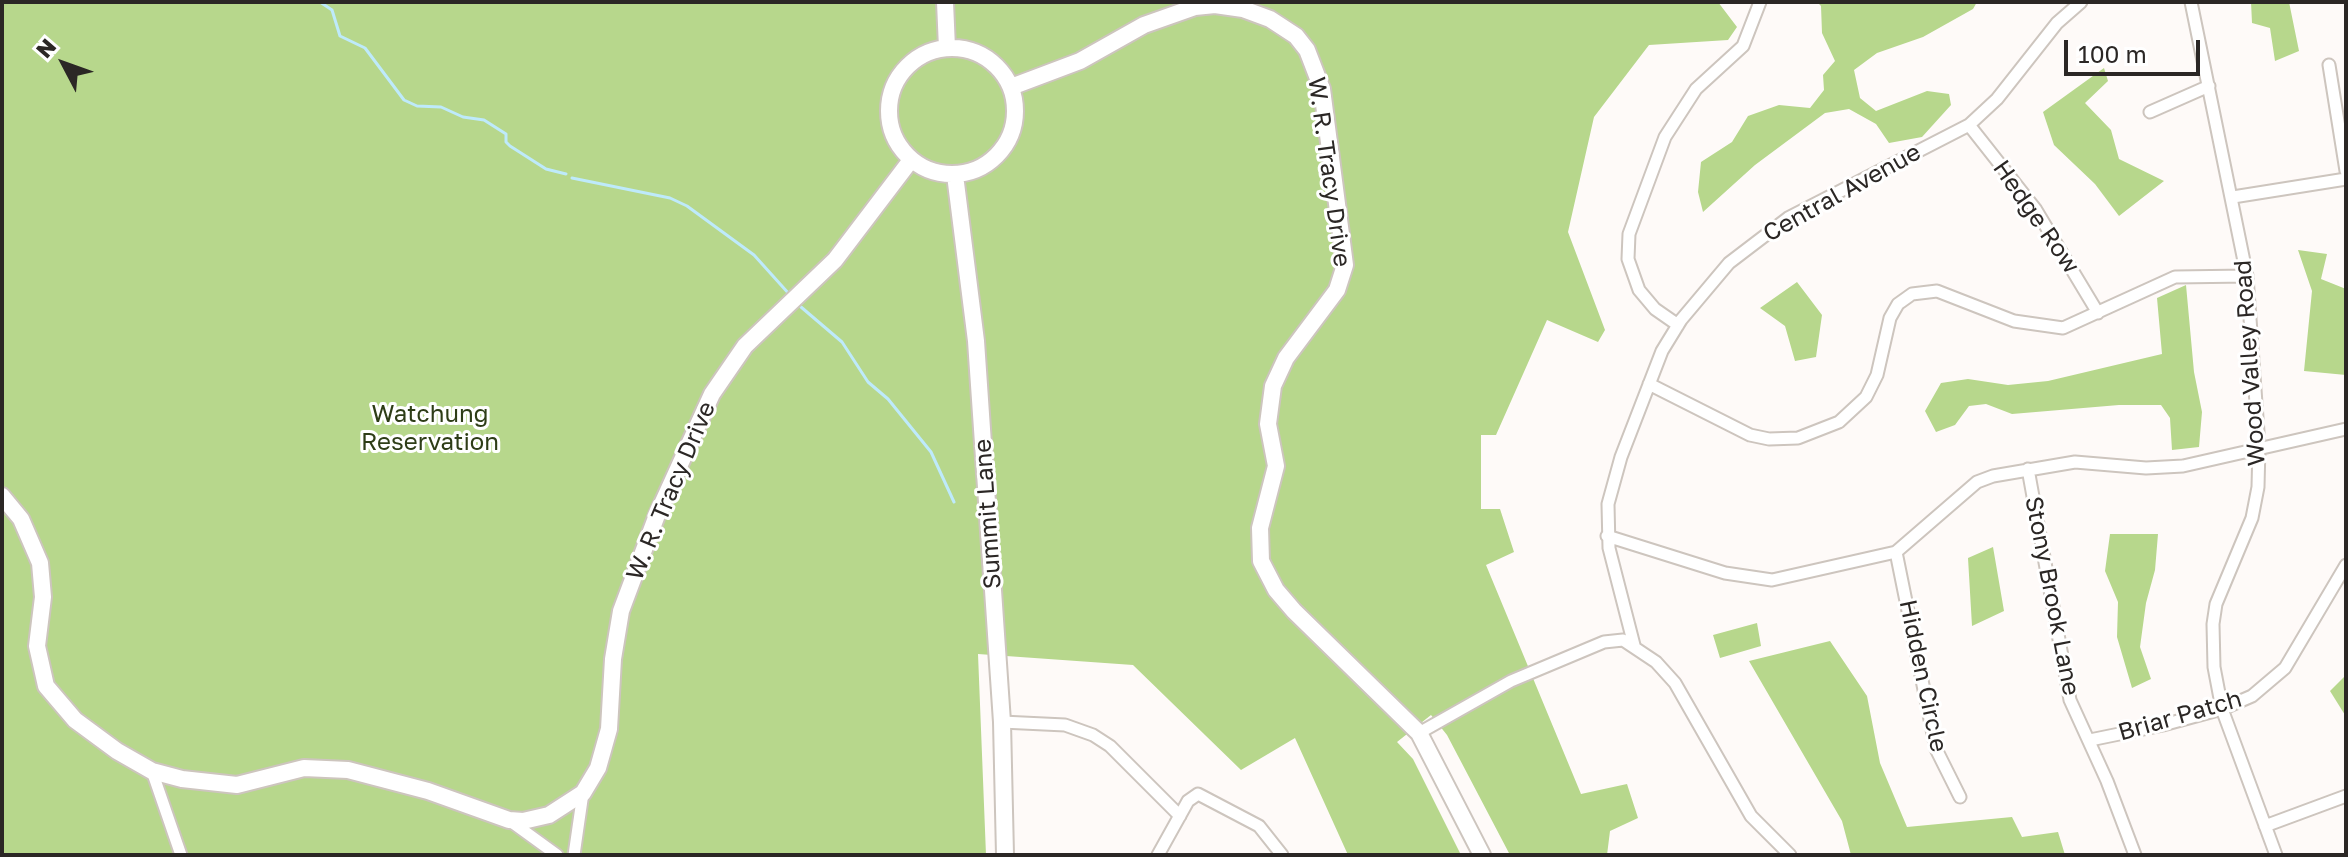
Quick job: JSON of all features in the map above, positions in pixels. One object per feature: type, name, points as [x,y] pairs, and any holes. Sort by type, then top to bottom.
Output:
[{"type":"street","points":[[945,2],[947,48]]},
{"type":"street","points":[[1678,325],[1655,309],[1639,290],[1628,259],[1629,234],[1665,137],[1696,89],[1743,46],[1760,2]]},
{"type":"street","name":"Central Avenue","points":[[1634,645],[1607,536],[1610,493],[1649,384],[1678,325],[1729,263],[1768,232],[1815,203],[1969,125],[1997,99],[2057,23],[2081,2]]},
{"type":"street","name":"Wood Valley Road","points":[[2191,2],[2247,276],[2259,446],[2258,487],[2252,518],[2225,579],[2213,624],[2214,667],[2222,709],[2276,855]]},
{"type":"street","name":"W. R. Tracy Drive","points":[[1011,87],[1080,61],[1144,25],[1195,7],[1215,5],[1243,9],[1270,19],[1296,36],[1307,50],[1322,89],[1345,265],[1337,290],[1286,358],[1273,386],[1268,424],[1276,466],[1260,528],[1259,550],[1264,570],[1285,600],[1419,733],[1482,855]]},
{"type":"street","points":[[947,48],[967,49],[985,57],[1000,70],[1011,87],[1015,106],[1014,126],[1006,145],[992,160],[975,170],[955,175],[940,173],[911,160],[898,144],[890,124],[889,103],[895,82],[908,65],[926,53],[947,48]]},
{"type":"street","points":[[2329,65],[2346,171]]},
{"type":"street","points":[[2150,112],[2209,86]]},
{"type":"street","name":"Hedge Row","points":[[1969,125],[2036,210],[2098,313]]},
{"type":"street","name":"W. R. Tracy Drive","points":[[574,855],[583,793],[598,768],[609,729],[613,659],[621,611],[696,423],[745,346],[818,279],[911,160]]},
{"type":"street","name":"Summit Lane","points":[[955,175],[976,341],[1002,722],[1005,855]]},
{"type":"street","points":[[2233,197],[2346,179]]},
{"type":"street","points":[[1649,384],[1750,435],[1779,440],[1798,438],[1839,422],[1860,404],[1877,375],[1893,310],[1912,294],[1937,291],[2033,326],[2063,328],[2175,277],[2247,276]]},
{"type":"street","points":[[1607,536],[1725,573],[1772,580],[1896,552],[1977,482],[2028,469],[2075,462],[2146,468],[2183,466],[2259,446],[2346,429]]},
{"type":"street","name":"Stony Brook Lane","points":[[2028,469],[2070,700],[2090,740],[2135,855]]},
{"type":"street","points":[[2,496],[21,519],[40,563],[43,597],[37,646],[46,686],[88,731],[152,771],[182,779],[237,785],[304,768],[348,770],[428,791],[509,820],[523,821],[549,815],[583,793]]},
{"type":"street","name":"Hidden Circle","points":[[1896,552],[1936,749],[1960,797]]},
{"type":"street","name":"Briar Patch","points":[[2090,740],[2222,709],[2252,696],[2285,668],[2346,565]]},
{"type":"street","points":[[1419,733],[1496,688],[1604,642],[1623,640],[1634,645],[1675,683],[1751,816],[1790,855]]},
{"type":"street","points":[[1002,722],[1065,725],[1093,735],[1110,746],[1180,816]]},
{"type":"street","points":[[152,771],[181,855]]},
{"type":"street","points":[[1158,855],[1195,795],[1209,798],[1259,826],[1282,855]]},
{"type":"street","points":[[2265,826],[2346,796]]},
{"type":"street","points":[[509,820],[557,855]]},
{"type":"green space","name":"Watchung Reservation","points":[[2,2],[1718,2],[1737,27],[1728,40],[1649,45],[1594,117],[1568,232],[1605,330],[1598,342],[1547,320],[1496,435],[1481,435],[1481,509],[1500,509],[1514,552],[1486,565],[1581,794],[1627,784],[1638,818],[1610,831],[1607,855],[1510,855],[1447,735],[1431,715],[1397,742],[1413,759],[1461,855],[1348,855],[1295,738],[1241,770],[1133,665],[978,654],[986,855],[2,855]]},
{"type":"green space","points":[[1817,2],[1977,2],[1973,9],[1923,37],[1877,53],[1854,70],[1860,98],[1876,111],[1927,91],[1949,94],[1951,105],[1922,137],[1889,143],[1876,124],[1849,109],[1825,113],[1755,165],[1703,212],[1698,192],[1701,162],[1732,142],[1748,116],[1779,105],[1810,108],[1824,90],[1823,75],[1835,61],[1822,33],[1821,6]]},
{"type":"green space","points":[[2251,2],[2289,2],[2299,51],[2275,61],[2270,28],[2252,23]]},
{"type":"green space","points":[[2104,68],[2108,81],[2085,103],[2111,130],[2119,159],[2164,181],[2119,216],[2095,184],[2054,145],[2043,112]]},
{"type":"green space","points":[[2298,250],[2327,254],[2321,279],[2346,289],[2346,375],[2304,371],[2312,291]]},
{"type":"green space","points":[[1797,282],[1822,315],[1816,357],[1795,361],[1785,326],[1760,308]]},
{"type":"green space","points":[[2186,285],[2194,372],[2202,412],[2199,447],[2172,450],[2170,418],[2161,405],[2119,405],[2012,414],[1986,404],[1969,406],[1955,425],[1936,432],[1925,411],[1941,383],[1968,379],[2008,385],[2048,381],[2162,354],[2157,298]]},
{"type":"green space","points":[[2110,534],[2158,534],[2155,570],[2146,603],[2140,647],[2151,679],[2132,688],[2117,637],[2118,602],[2105,571]]},
{"type":"green space","points":[[1993,547],[2004,611],[1972,626],[1968,558]]},
{"type":"green space","points":[[1757,623],[1761,646],[1720,658],[1713,635]]},
{"type":"green space","points":[[1830,641],[1867,696],[1880,763],[1907,827],[2012,817],[2022,837],[2058,832],[2065,855],[1851,855],[1842,821],[1749,661]]},
{"type":"green space","points":[[2346,675],[2346,714],[2345,715],[2330,691]]},
{"type":"waterway","points":[[320,2],[332,10],[340,36],[365,48],[404,100],[417,106],[441,107],[463,117],[484,120],[506,134],[506,142],[510,146],[546,169],[566,174]]},
{"type":"waterway","points":[[572,178],[670,198],[687,206],[754,255],[790,295]]},
{"type":"waterway","points":[[801,307],[842,342],[868,382],[888,399],[931,452],[954,502]]}]
